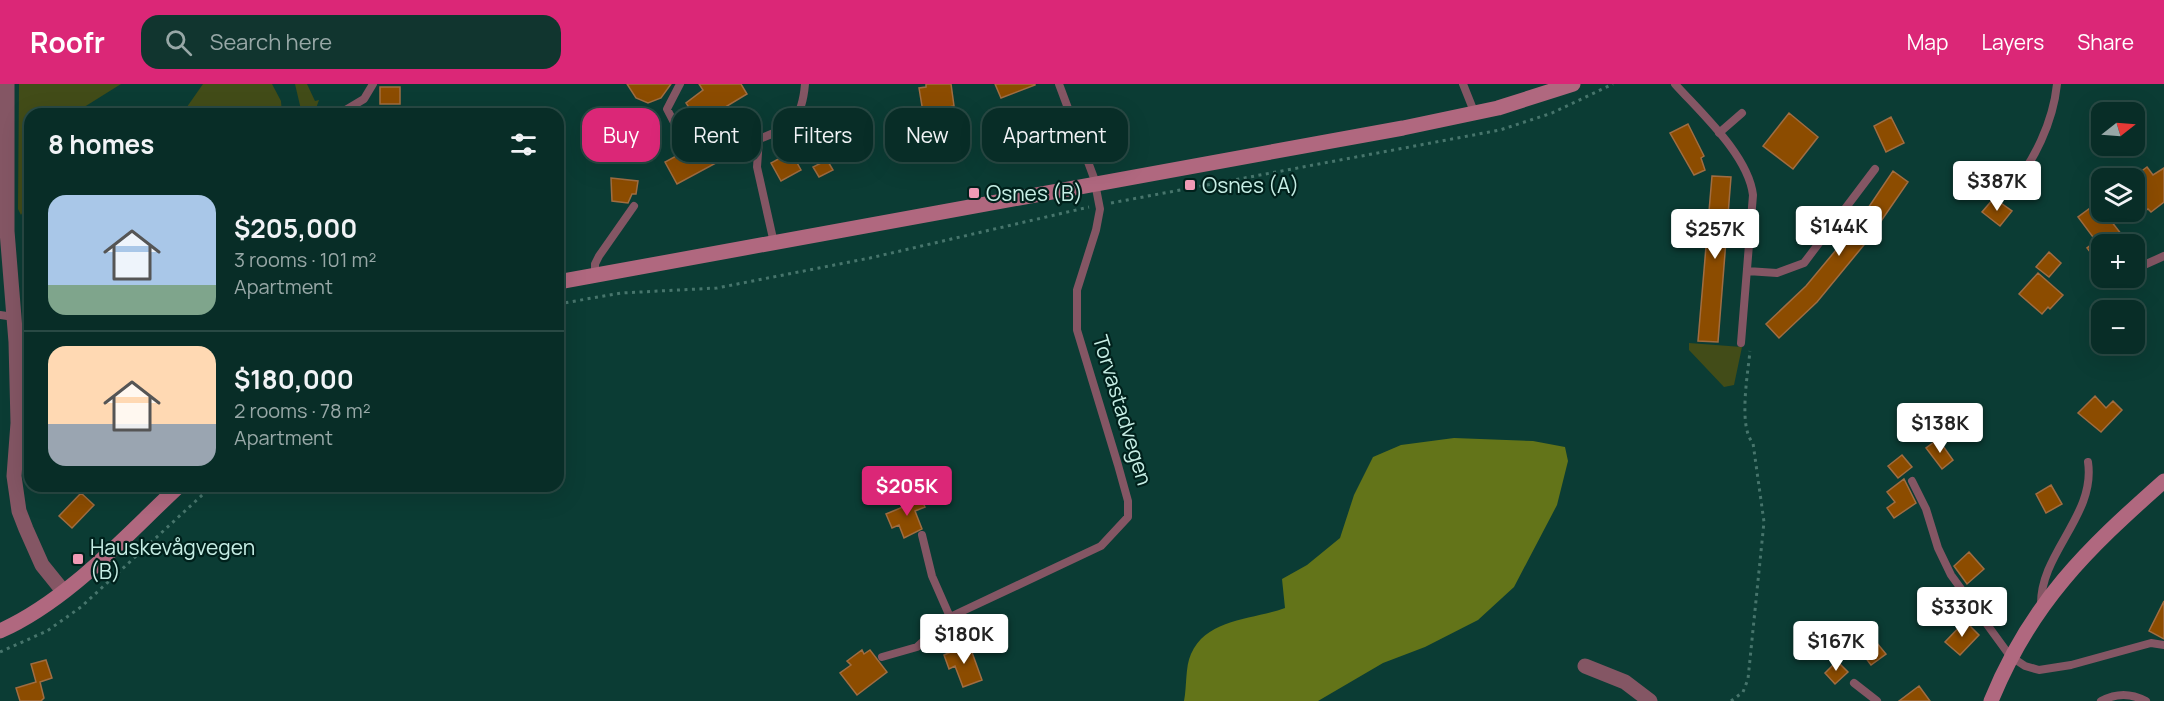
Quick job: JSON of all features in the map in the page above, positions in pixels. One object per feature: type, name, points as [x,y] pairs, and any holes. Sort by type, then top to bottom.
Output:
[{"type":"main road","points":[[564,281],[1476,114],[1532,99],[1573,84]]},
{"type":"main road","points":[[1990,701],[2010,656],[2042,605],[2093,545],[2164,482]]},
{"type":"main road","points":[[0,631],[31,615],[63,591],[172,492]]},
{"type":"street","points":[[7,84],[3,202],[7,316],[24,423],[14,476],[19,510],[42,565],[63,591]]},
{"type":"street","points":[[1586,666],[1625,682],[1650,701]]},
{"type":"lane","points":[[349,108],[364,99],[373,84]]},
{"type":"lane","points":[[672,119],[667,109],[680,84]]},
{"type":"lane","points":[[761,138],[789,128],[803,105],[805,84]]},
{"type":"lane","name":"Torvastadvegen","points":[[882,657],[916,647],[950,617],[1101,546],[1128,517],[1128,501],[1077,330],[1077,290],[1096,230],[1100,209],[1096,184],[1059,84]]},
{"type":"lane","points":[[1463,84],[1476,114]]},
{"type":"lane","points":[[1675,84],[1719,133],[1745,168],[1752,183],[1741,343]]},
{"type":"lane","points":[[2009,192],[2050,122],[2057,84]]},
{"type":"lane","points":[[1719,133],[1742,113]]},
{"type":"lane","points":[[757,162],[774,243]]},
{"type":"lane","points":[[1747,271],[1777,273],[1804,263],[1875,169]]},
{"type":"lane","points":[[596,275],[595,264],[598,256],[634,206]]},
{"type":"lane","points":[[2145,265],[2164,256]]},
{"type":"lane","points":[[2042,605],[2045,580],[2089,488],[2088,462]]},
{"type":"lane","points":[[1912,481],[1926,509],[1938,548],[1951,575],[2010,656],[2025,666],[2039,670],[2071,665],[2151,643],[2164,645]]},
{"type":"lane","points":[[922,535],[932,576],[950,617]]},
{"type":"lane","points":[[1854,683],[1877,701]]},
{"type":"lane","points":[[2101,701],[2122,694],[2135,695],[2146,701]]},
{"type":"path","points":[[1731,701],[1743,692],[1748,679],[1764,522],[1753,443],[1748,437],[1745,408],[1750,346],[1741,343]]},
{"type":"path","points":[[0,652],[47,631],[81,607],[206,492]]},
{"type":"green space","points":[[19,84],[121,84],[83,108],[24,108],[24,210],[21,215],[18,209]]},
{"type":"green space","points":[[203,84],[272,84],[281,101],[282,108],[186,108]]},
{"type":"green space","points":[[295,84],[307,84],[315,101],[319,100],[316,108],[301,108]]},
{"type":"green space","points":[[1689,343],[1742,347],[1734,385],[1724,387],[1689,350]]},
{"type":"green space","points":[[1454,438],[1533,441],[1565,447],[1568,461],[1557,505],[1514,587],[1478,620],[1425,647],[1383,663],[1318,701],[1184,701],[1189,659],[1198,642],[1219,627],[1285,608],[1282,579],[1307,565],[1340,538],[1354,495],[1373,457],[1401,445]]},
{"type":"building","points":[[627,84],[671,84],[661,98],[648,103],[636,98]]},
{"type":"building","points":[[699,84],[741,84],[747,94],[724,108],[689,108],[686,103],[703,90]]},
{"type":"building","points":[[926,84],[951,84],[954,106],[922,108],[919,88],[926,87]]},
{"type":"building","points":[[995,84],[1035,84],[1035,85],[1001,98]]},
{"type":"building","points":[[380,87],[400,87],[400,104],[380,104]]},
{"type":"building","points":[[1789,113],[1818,137],[1793,169],[1763,146]]},
{"type":"building","points":[[1891,117],[1904,143],[1886,152],[1874,126]]},
{"type":"building","points":[[1688,124],[1704,156],[1701,158],[1705,170],[1694,175],[1670,133]]},
{"type":"building","points":[[672,158],[672,162],[716,163],[677,184],[665,162]]},
{"type":"building","points":[[797,162],[801,170],[781,181],[771,163]]},
{"type":"building","points":[[828,162],[833,170],[819,177],[813,167]]},
{"type":"building","points":[[2147,167],[2153,175],[2164,168],[2164,202],[2151,212],[2148,209],[2145,211],[2145,168]]},
{"type":"building","points":[[1893,171],[1908,182],[1868,240],[1817,302],[1779,338],[1766,324],[1806,286],[1856,226]]},
{"type":"building","points":[[1712,176],[1731,177],[1718,342],[1698,341]]},
{"type":"building","points":[[611,178],[638,181],[636,194],[632,194],[628,203],[612,201]]},
{"type":"building","points":[[1994,198],[2012,211],[2000,226],[1982,212]]},
{"type":"building","points":[[2091,207],[2091,222],[2112,222],[2121,234],[2091,234],[2078,217]]},
{"type":"building","points":[[2049,252],[2061,263],[2049,277],[2036,267]]},
{"type":"building","points":[[2038,273],[2063,295],[2042,314],[2019,294]]},
{"type":"building","points":[[2095,396],[2106,408],[2113,401],[2122,410],[2101,432],[2078,413]]},
{"type":"building","points":[[1938,439],[1953,460],[1942,469],[1926,448]]},
{"type":"building","points":[[1902,455],[1912,467],[1898,478],[1888,466]]},
{"type":"building","points":[[1904,479],[1916,503],[1894,518],[1887,508],[1895,502],[1887,492]]},
{"type":"building","points":[[2051,485],[2062,504],[2046,513],[2036,494]]},
{"type":"building","points":[[81,493],[94,505],[72,528],[59,516]]},
{"type":"building","points":[[919,494],[925,507],[915,511],[922,529],[904,538],[899,525],[892,528],[886,514],[910,504],[908,498]]},
{"type":"building","points":[[1969,552],[1984,569],[1967,584],[1954,566]]},
{"type":"building","points":[[2164,601],[2164,639],[2149,631]]},
{"type":"building","points":[[1965,621],[1979,635],[1960,655],[1945,642]]},
{"type":"building","points":[[1872,637],[1886,654],[1871,665],[1858,648]]},
{"type":"building","points":[[969,644],[982,680],[963,687],[955,666],[949,669],[944,655]]},
{"type":"building","points":[[862,650],[864,654],[870,650],[887,672],[857,695],[840,673],[851,665],[847,661]]},
{"type":"building","points":[[46,660],[52,678],[40,682],[44,698],[41,701],[20,701],[16,688],[36,682],[31,664]]},
{"type":"building","points":[[1837,661],[1848,672],[1835,684],[1825,673]]},
{"type":"building","points":[[1919,686],[1930,701],[1899,701]]},
{"type":"place","name":"Osnes (A)","points":[[1190,185]]},
{"type":"place","name":"Osnes (B)","points":[[974,193]]},
{"type":"place","name":"Hauskevågvegen (B)","points":[[78,559]]}]
